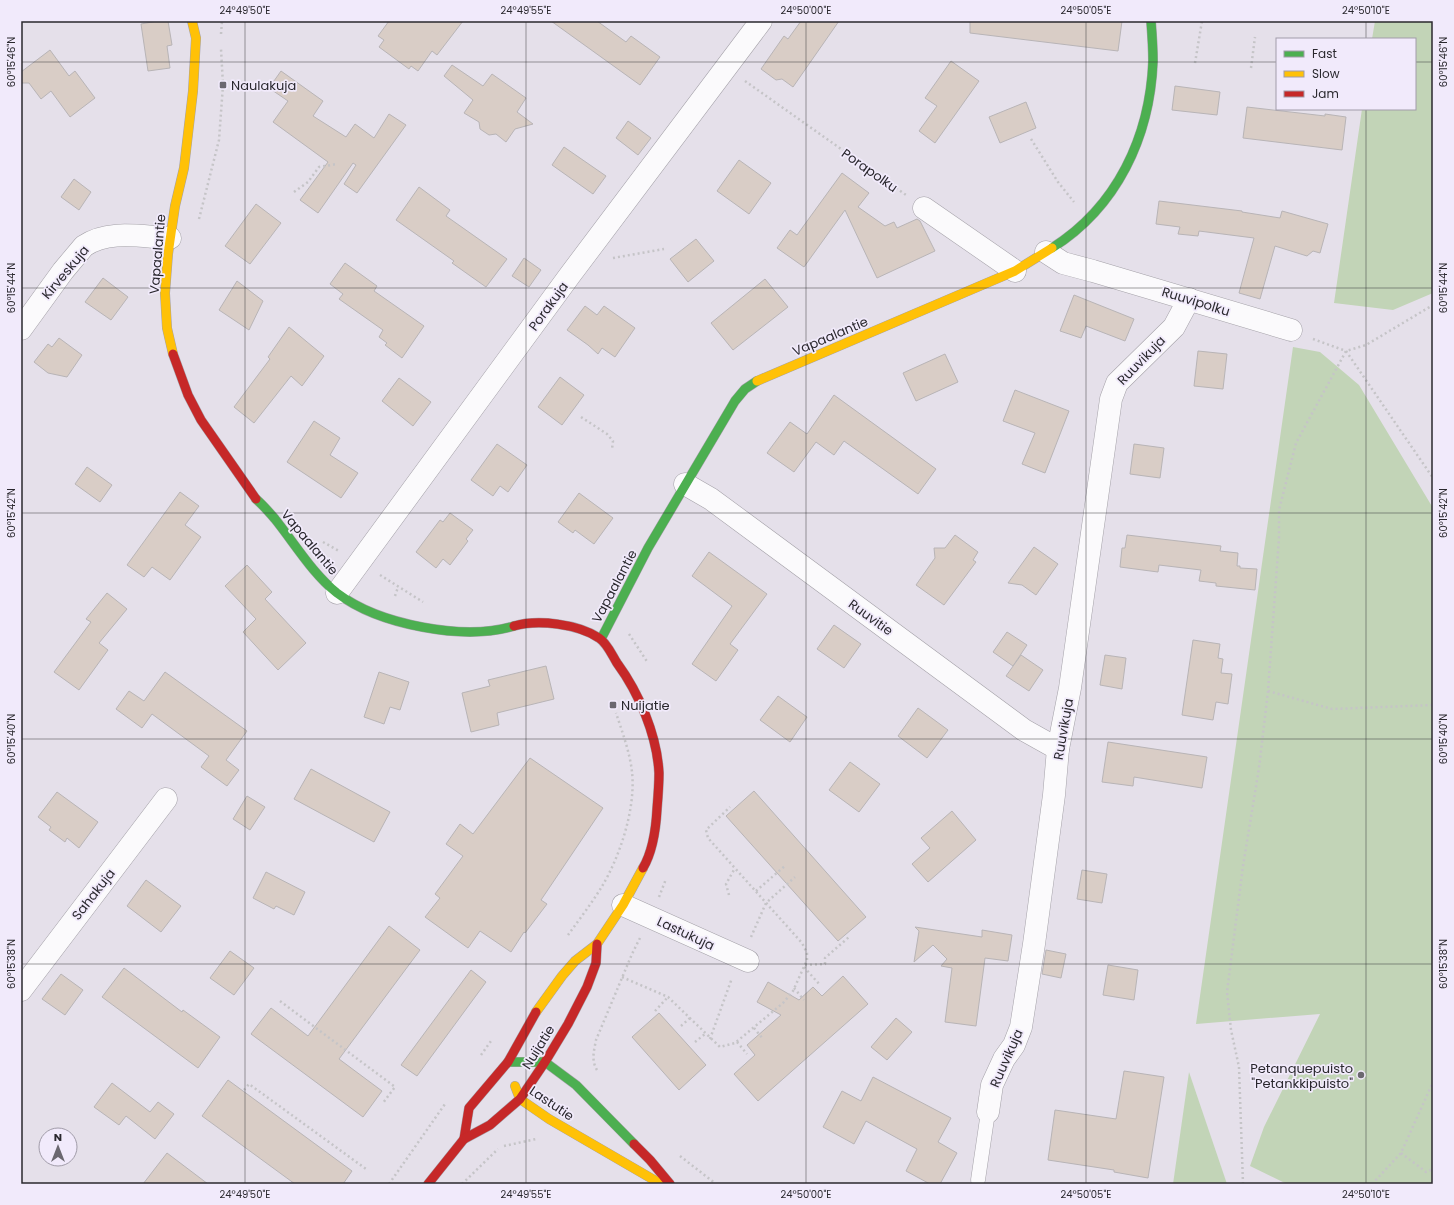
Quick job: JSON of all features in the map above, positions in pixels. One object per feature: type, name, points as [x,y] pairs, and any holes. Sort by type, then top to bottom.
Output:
[{"type":"street","name":"Vapaalantie","points":[[192,21],[196,38],[193,91],[184,168],[175,206],[170,238],[165,293],[167,328],[174,360],[188,395],[201,420],[252,494],[274,518],[315,572],[337,593],[359,607],[388,619],[444,630],[473,632],[501,630],[525,623],[550,623],[575,628],[601,639],[619,602],[685,484],[735,401],[744,389],[759,380],[1015,271],[1069,237],[1096,212],[1118,182],[1132,156],[1143,126],[1151,86],[1154,59],[1151,21]]},
{"type":"street","name":"Porakuja","points":[[337,593],[570,275],[761,21]]},
{"type":"street","points":[[924,208],[1015,271]]},
{"type":"street","name":"Kirveskuja","points":[[21,329],[63,271],[84,246],[101,238],[115,235],[170,238]]},
{"type":"street","name":"Ruuvipolku","points":[[1046,252],[1063,263],[1291,330]]},
{"type":"street","name":"Ruuvikuja","points":[[988,1112],[992,1085],[1004,1059],[1014,1045],[1021,1027],[1053,802],[1058,749],[1070,688],[1110,399],[1117,383],[1174,327],[1189,299]]},
{"type":"street","name":"Ruuvitie","points":[[685,484],[711,499],[1024,730],[1058,749]]},
{"type":"street","name":"Nuijatie","points":[[464,1139],[469,1108],[510,1069],[539,1007],[562,976],[576,961],[597,944],[623,904],[648,860],[656,822],[659,774],[657,753],[650,727],[628,678],[613,654],[601,639]]},
{"type":"street","name":"Sahakuja","points":[[21,990],[166,799]]},
{"type":"street","name":"Lastukuja","points":[[623,904],[743,959]]},
{"type":"street","name":"Nuijatie","points":[[428,1184],[464,1139],[490,1125],[520,1099],[568,1024],[587,987],[596,963],[597,944]]},
{"type":"street","points":[[510,1069],[545,1062]]},
{"type":"street","name":"Lastutie","points":[[545,1062],[576,1085],[650,1160],[670,1184]]},
{"type":"street","name":"Lastutie","points":[[510,1069],[520,1099],[549,1118],[661,1184]]},
{"type":"lane","name":"Ruuvikuja","points":[[978,1180],[988,1112]]},
{"type":"path","points":[[220,36],[222,21]]},
{"type":"path","points":[[1195,63],[1202,21]]},
{"type":"path","points":[[1251,68],[1255,37]]},
{"type":"path","points":[[197,224],[219,140],[223,85],[221,43]]},
{"type":"path","name":"Porapolku","points":[[726,68],[924,208]]},
{"type":"path","points":[[1031,139],[1058,182],[1087,220]]},
{"type":"path","points":[[294,192],[308,182],[319,167],[337,164]]},
{"type":"path","points":[[610,259],[664,249]]},
{"type":"path","points":[[1243,1184],[1239,1066],[1231,1030],[1226,992],[1241,880],[1259,768],[1268,691],[1279,538],[1279,510],[1296,443],[1346,351],[1366,345],[1433,305]]},
{"type":"path","points":[[1291,330],[1346,351],[1433,478]]},
{"type":"path","points":[[581,417],[606,434],[613,441],[612,449]]},
{"type":"path","points":[[322,541],[424,602]]},
{"type":"path","points":[[1268,691],[1332,709],[1433,705]]},
{"type":"path","points":[[567,937],[601,888],[615,860],[626,826],[633,791],[632,770],[615,711]]},
{"type":"path","points":[[756,891],[786,865]]},
{"type":"path","points":[[729,895],[726,884],[735,868]]},
{"type":"path","points":[[710,1039],[766,903],[795,877]]},
{"type":"path","points":[[820,985],[804,966],[825,964],[825,958],[849,937]]},
{"type":"path","points":[[794,988],[804,1000]]},
{"type":"path","points":[[655,1010],[668,997]]},
{"type":"path","points":[[280,1001],[395,1087],[383,1104]]},
{"type":"path","points":[[681,1026],[690,1018]]},
{"type":"path","points":[[754,1028],[764,1039]]},
{"type":"path","points":[[1433,1028],[1431,1030],[1433,1033]]},
{"type":"path","points":[[695,1042],[705,1034]]},
{"type":"path","points":[[478,1059],[491,1040]]},
{"type":"path","points":[[737,1041],[747,1054]]},
{"type":"path","points":[[1372,1184],[1401,1153],[1433,1082]]},
{"type":"path","points":[[244,1090],[249,1084],[366,1169]]},
{"type":"path","points":[[389,1184],[448,1100]]},
{"type":"path","points":[[462,1184],[500,1147],[511,1143],[536,1138]]},
{"type":"path","points":[[1401,1153],[1426,1172],[1433,1169]]},
{"type":"green space","points":[[1375,21],[1433,21],[1433,293],[1393,310],[1334,303],[1362,110],[1416,110],[1416,38],[1372,38]]},
{"type":"green space","points":[[1293,347],[1320,352],[1359,385],[1433,508],[1433,1184],[1287,1184],[1250,1166],[1264,1127],[1320,1014],[1196,1024]]},
{"type":"green space","points":[[1189,1072],[1227,1184],[1173,1184]]},
{"type":"building","points":[[157,21],[168,21],[172,45],[167,46],[170,68],[148,71],[141,24]]},
{"type":"building","points":[[389,21],[463,21],[437,55],[432,51],[418,71],[411,66],[409,69],[379,47],[384,40],[378,36]]},
{"type":"building","points":[[551,21],[597,21],[626,42],[631,36],[660,57],[640,85]]},
{"type":"building","points":[[801,21],[839,21],[793,87],[782,79],[776,80],[761,69],[784,36],[788,39]]},
{"type":"building","points":[[970,21],[1122,21],[1118,51],[970,33]]},
{"type":"building","points":[[50,50],[69,76],[75,71],[95,98],[70,117],[51,91],[41,99],[29,83],[21,83],[21,72]]},
{"type":"building","points":[[951,61],[979,81],[935,143],[919,131],[937,106],[925,98]]},
{"type":"building","points":[[452,65],[483,86],[492,74],[526,98],[517,112],[533,124],[515,129],[506,142],[496,134],[489,135],[480,129],[479,122],[464,113],[473,100],[444,76]]},
{"type":"building","points":[[281,71],[323,101],[313,116],[346,137],[355,124],[374,138],[389,114],[406,125],[357,193],[344,184],[356,165],[353,163],[318,213],[300,200],[328,162],[273,122],[288,101],[269,88]]},
{"type":"building","points":[[1175,86],[1220,92],[1217,115],[1172,110]]},
{"type":"building","points":[[1026,102],[1036,128],[1000,143],[989,117]]},
{"type":"building","points":[[1247,107],[1346,117],[1342,150],[1243,138]]},
{"type":"building","points":[[628,121],[651,138],[638,155],[616,138]]},
{"type":"building","points":[[564,147],[606,176],[593,194],[552,165]]},
{"type":"building","points":[[739,160],[771,183],[749,214],[717,191]]},
{"type":"building","points":[[842,173],[869,193],[858,207],[885,226],[894,222],[897,228],[917,219],[920,221],[935,251],[877,278],[845,210],[804,267],[777,248],[790,230],[797,235]]},
{"type":"building","points":[[74,179],[91,192],[79,210],[61,197]]},
{"type":"building","points":[[419,187],[450,210],[446,216],[507,259],[486,287],[452,263],[454,261],[396,220]]},
{"type":"building","points":[[1159,201],[1242,211],[1280,218],[1282,211],[1328,224],[1320,253],[1313,251],[1307,256],[1275,246],[1260,299],[1239,293],[1254,238],[1199,231],[1198,236],[1178,234],[1180,227],[1156,224]]},
{"type":"building","points":[[256,204],[281,223],[250,264],[225,246]]},
{"type":"building","points":[[696,239],[714,261],[688,282],[670,259]]},
{"type":"building","points":[[524,258],[541,270],[529,287],[512,276]]},
{"type":"building","points":[[345,263],[377,286],[374,291],[424,326],[402,358],[385,345],[387,343],[379,337],[383,330],[339,299],[343,294],[330,284]]},
{"type":"building","points":[[103,278],[128,297],[111,320],[85,302]]},
{"type":"building","points":[[765,279],[788,307],[733,350],[711,323]]},
{"type":"building","points":[[237,281],[263,301],[249,330],[219,310]]},
{"type":"building","points":[[1074,295],[1134,319],[1125,341],[1086,326],[1081,338],[1060,331]]},
{"type":"building","points":[[585,306],[597,315],[604,306],[635,328],[615,357],[602,348],[598,354],[567,330]]},
{"type":"building","points":[[289,327],[324,356],[302,386],[291,376],[254,423],[234,407],[270,359],[268,357]]},
{"type":"building","points":[[59,338],[82,355],[67,377],[48,373],[34,362],[48,344],[52,347]]},
{"type":"building","points":[[1198,351],[1227,354],[1223,389],[1194,386]]},
{"type":"building","points":[[945,354],[958,382],[916,401],[903,373]]},
{"type":"building","points":[[560,377],[584,395],[562,425],[538,407]]},
{"type":"building","points":[[399,378],[431,402],[413,426],[382,401]]},
{"type":"building","points":[[1015,390],[1069,411],[1045,473],[1022,464],[1035,433],[1003,421]]},
{"type":"building","points":[[834,395],[936,469],[918,494],[844,441],[834,455],[816,442],[794,472],[767,453],[790,422],[807,434]]},
{"type":"building","points":[[314,421],[340,438],[330,455],[358,473],[341,498],[287,462]]},
{"type":"building","points":[[497,444],[527,465],[508,492],[500,486],[493,496],[471,480]]},
{"type":"building","points":[[1134,444],[1164,448],[1160,478],[1130,474]]},
{"type":"building","points":[[87,467],[112,485],[100,502],[75,484]]},
{"type":"building","points":[[180,492],[199,506],[185,525],[201,537],[170,580],[152,567],[144,577],[127,565]]},
{"type":"building","points":[[579,493],[613,518],[594,544],[575,530],[573,533],[558,522]]},
{"type":"building","points":[[450,513],[473,530],[466,539],[468,541],[450,565],[443,559],[436,568],[416,552],[440,520],[443,522]]},
{"type":"building","points":[[955,535],[978,552],[973,560],[976,562],[944,605],[916,585],[935,558],[934,548],[945,548]]},
{"type":"building","points":[[1127,535],[1221,546],[1220,551],[1238,553],[1237,566],[1240,566],[1240,568],[1257,569],[1255,590],[1216,586],[1216,583],[1199,581],[1201,570],[1159,565],[1158,572],[1120,567],[1122,548],[1125,548]]},
{"type":"building","points":[[1034,547],[1058,564],[1036,595],[1022,585],[1008,583]]},
{"type":"building","points":[[709,552],[767,594],[730,644],[738,650],[716,681],[692,664],[732,606],[692,576]]},
{"type":"building","points":[[247,565],[272,592],[265,599],[306,643],[278,670],[243,632],[256,619],[225,586]]},
{"type":"building","points":[[107,593],[127,609],[99,643],[108,650],[79,690],[54,672],[91,622],[86,619]]},
{"type":"building","points":[[834,625],[861,644],[844,668],[817,649]]},
{"type":"building","points":[[1007,632],[1027,645],[1013,666],[993,652]]},
{"type":"building","points":[[1193,640],[1220,644],[1218,658],[1223,659],[1221,673],[1232,674],[1228,704],[1216,702],[1213,720],[1182,715]]},
{"type":"building","points":[[1021,655],[1043,670],[1029,691],[1006,676]]},
{"type":"building","points":[[1105,655],[1126,658],[1122,689],[1100,685]]},
{"type":"building","points":[[546,666],[554,699],[497,713],[499,725],[471,732],[462,693],[490,686],[488,680]]},
{"type":"building","points":[[165,672],[247,731],[226,760],[239,770],[227,786],[201,767],[209,756],[152,714],[142,728],[116,709],[129,691],[144,701]]},
{"type":"building","points":[[379,672],[409,682],[400,710],[390,707],[384,724],[364,717]]},
{"type":"building","points":[[778,696],[807,717],[790,742],[760,720]]},
{"type":"building","points":[[918,708],[948,730],[927,758],[898,736]]},
{"type":"building","points":[[1108,742],[1207,757],[1202,788],[1134,777],[1133,786],[1102,782]]},
{"type":"building","points":[[530,758],[603,808],[541,900],[547,904],[525,933],[524,932],[511,952],[480,931],[468,948],[425,917],[440,898],[435,894],[463,856],[446,844],[460,824],[473,834]]},
{"type":"building","points":[[850,762],[880,784],[859,812],[829,790]]},
{"type":"building","points":[[311,769],[390,812],[374,842],[294,799]]},
{"type":"building","points":[[754,791],[866,917],[838,941],[726,816]]},
{"type":"building","points":[[57,792],[98,822],[79,848],[67,838],[65,842],[49,830],[51,827],[38,817]]},
{"type":"building","points":[[247,796],[265,807],[250,830],[233,819]]},
{"type":"building","points":[[952,811],[976,840],[928,882],[912,864],[930,848],[921,838]]},
{"type":"building","points":[[1082,870],[1107,874],[1102,903],[1077,899]]},
{"type":"building","points":[[266,872],[305,892],[294,915],[276,906],[274,909],[253,898]]},
{"type":"building","points":[[146,880],[181,906],[161,932],[127,906]]},
{"type":"building","points":[[389,926],[420,950],[339,1059],[382,1091],[363,1117],[251,1034],[271,1008],[308,1036]]},
{"type":"building","points":[[915,927],[982,937],[982,930],[1012,935],[1008,961],[985,958],[976,1026],[945,1022],[952,968],[941,966],[947,959],[933,945],[914,962],[919,931]]},
{"type":"building","points":[[1046,950],[1066,954],[1061,978],[1042,974]]},
{"type":"building","points":[[230,951],[254,968],[234,995],[210,978]]},
{"type":"building","points":[[1108,965],[1138,970],[1134,1000],[1103,995]]},
{"type":"building","points":[[124,968],[182,1012],[183,1010],[220,1037],[198,1068],[102,997]]},
{"type":"building","points":[[471,970],[486,982],[417,1076],[401,1065]]},
{"type":"building","points":[[61,974],[83,990],[65,1015],[42,999]]},
{"type":"building","points":[[843,976],[868,1004],[758,1101],[734,1074],[755,1055],[747,1045],[781,1015],[757,1002],[768,982],[799,1000],[813,987],[822,996]]},
{"type":"building","points":[[659,1013],[706,1065],[679,1090],[632,1037]]},
{"type":"building","points":[[896,1018],[912,1032],[887,1060],[871,1047]]},
{"type":"building","points":[[1124,1071],[1164,1077],[1148,1178],[1114,1172],[1114,1170],[1048,1160],[1055,1110],[1116,1119]]},
{"type":"building","points":[[873,1077],[951,1118],[938,1142],[957,1153],[940,1184],[930,1184],[906,1171],[917,1149],[866,1121],[854,1144],[823,1127],[842,1091],[861,1101]]},
{"type":"building","points":[[228,1080],[352,1171],[343,1184],[295,1184],[202,1116]]},
{"type":"building","points":[[112,1083],[150,1112],[158,1102],[174,1114],[155,1139],[126,1116],[119,1125],[94,1107]]},
{"type":"building","points":[[167,1153],[208,1184],[143,1184]]},
{"type":"traffic: fast","points":[[1052,248],[1075,231],[1095,212],[1112,191],[1126,168],[1137,143],[1145,117],[1150,89],[1153,61],[1151,21]]},
{"type":"traffic: fast","points":[[601,639],[648,548],[735,401],[745,389],[757,381]]},
{"type":"traffic: fast","points":[[256,499],[275,519],[304,558],[328,585],[337,593],[375,614],[422,627],[447,631],[471,632],[514,626]]},
{"type":"traffic: fast","points":[[508,1062],[545,1062],[576,1085],[634,1144]]},
{"type":"traffic: slow","points":[[173,354],[167,328],[165,293],[168,254],[175,206],[184,168],[193,91],[196,38],[192,21]]},
{"type":"traffic: slow","points":[[757,381],[1015,271],[1052,248]]},
{"type":"traffic: slow","points":[[536,1012],[562,976],[575,961],[597,944],[623,905],[643,868]]},
{"type":"traffic: slow","points":[[515,1086],[520,1099],[549,1119],[661,1184]]},
{"type":"traffic: jam","points":[[173,354],[188,395],[201,420],[256,499]]},
{"type":"traffic: jam","points":[[514,626],[534,623],[558,624],[590,633],[599,638],[609,649],[633,688],[651,729],[658,759],[659,773],[655,832],[652,847],[643,868]]},
{"type":"traffic: jam","points":[[428,1184],[464,1139],[490,1125],[520,1099],[568,1024],[587,987],[596,963],[597,944]]},
{"type":"traffic: jam","points":[[464,1139],[469,1108],[508,1062],[536,1012]]},
{"type":"traffic: jam","points":[[634,1144],[670,1184]]},
{"type":"place","name":"Naulakuja","points":[[223,85]]},
{"type":"place","name":"Nuijatie","points":[[613,705]]},
{"type":"place","name":"Petanquepuisto \"Petankkipuisto\"","points":[[1361,1075]]}]
